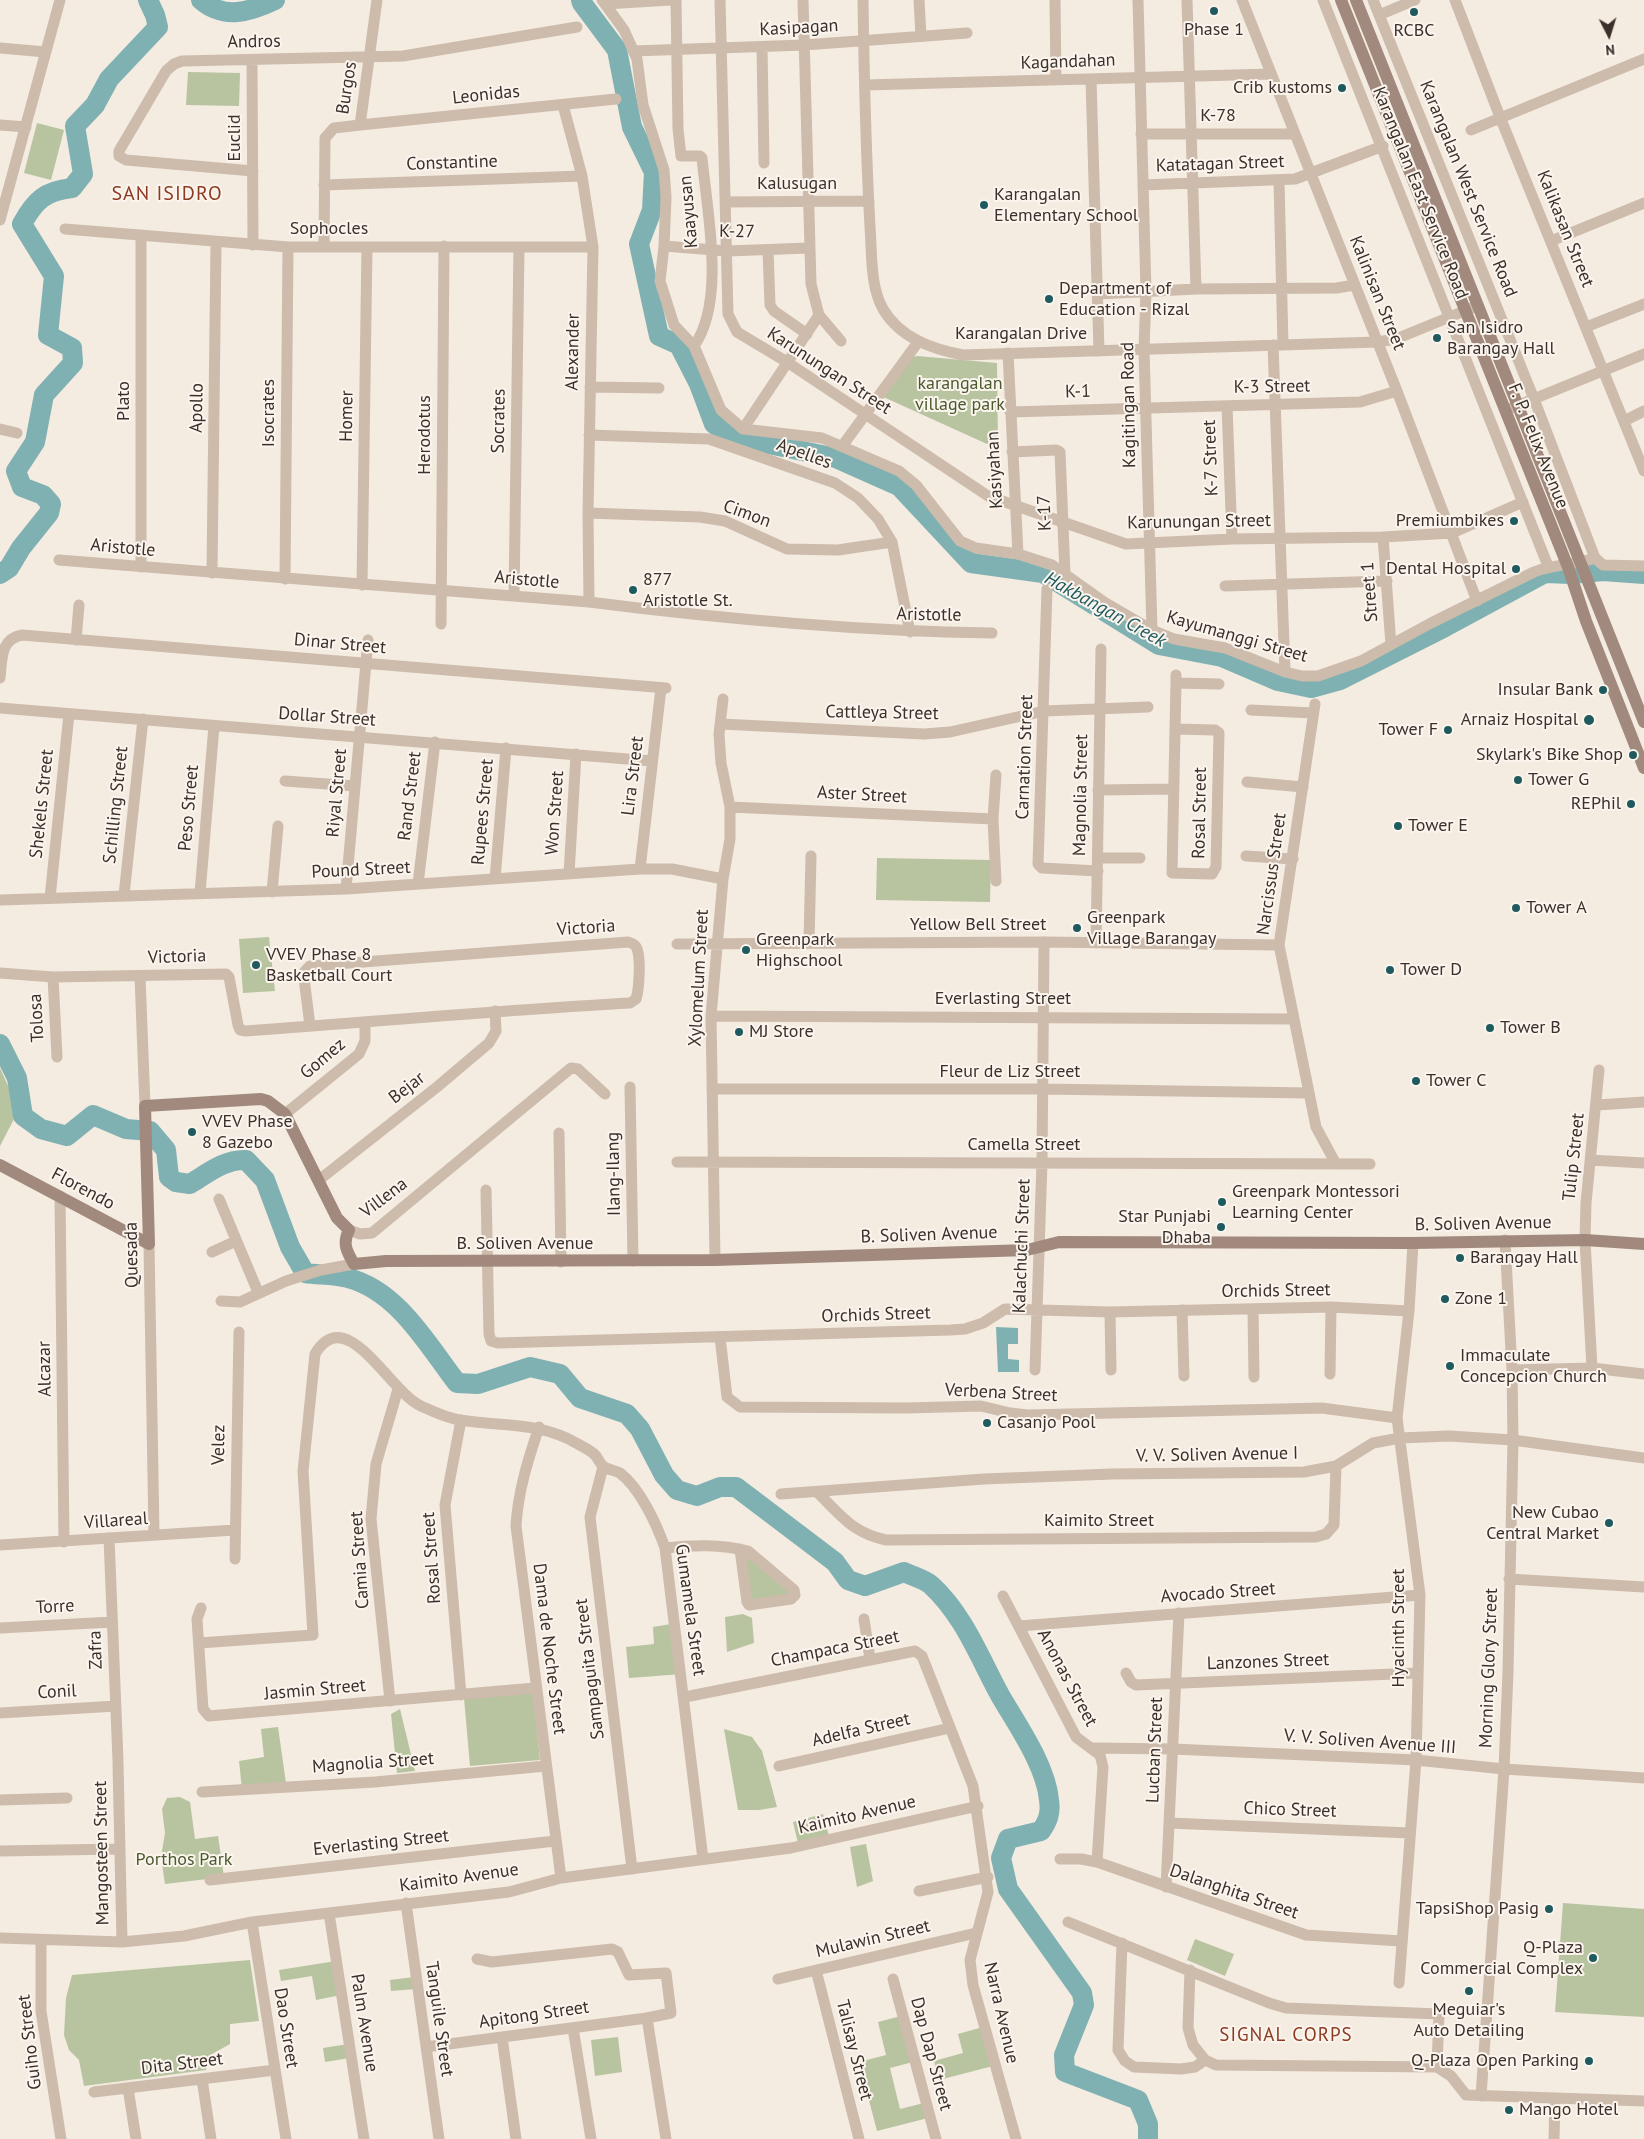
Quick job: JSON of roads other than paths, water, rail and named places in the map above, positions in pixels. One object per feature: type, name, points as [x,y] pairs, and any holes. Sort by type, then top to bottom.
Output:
[{"type":"street","points":[[0,220],[3,196],[26,127],[60,0]]},
{"type":"street","name":"Burgos","points":[[324,247],[325,138],[334,128],[360,125],[377,0]]},
{"type":"street","points":[[604,2],[671,0]]},
{"type":"street","name":"Kaayusan","points":[[676,0],[681,156],[700,156],[702,158],[714,285],[704,330],[694,346]]},
{"type":"street","name":"Karunungan Street","points":[[720,0],[728,314],[737,332],[787,362],[988,496],[1014,507],[1126,544],[1232,539],[1383,537],[1452,533]]},
{"type":"street","points":[[804,0],[811,284],[819,315],[841,341]]},
{"type":"street","name":"Karangalan Drive","points":[[863,0],[873,279],[883,309],[900,329],[918,342],[938,350],[962,355],[1377,342],[1396,339],[1478,306]]},
{"type":"street","points":[[919,0],[921,36]]},
{"type":"street","points":[[1055,0],[1056,80]]},
{"type":"street","name":"Kagitingan Road","points":[[1138,0],[1146,291],[1144,350],[1152,630]]},
{"type":"street","points":[[1187,0],[1196,289]]},
{"type":"street","name":"Kalinisan Street","points":[[1242,0],[1397,391],[1477,600]]},
{"type":"street","name":"Karangalan East Service Road","points":[[1324,0],[1548,566]]},
{"type":"street","name":"F. P. Felix Avenue","points":[[1341,0],[1568,566],[1586,621],[1644,768]]},
{"type":"street","name":"F. P. Felix Avenue","points":[[1356,0],[1644,722]]},
{"type":"street","name":"Karangalan West Service Road","points":[[1373,0],[1534,399],[1595,558]]},
{"type":"street","points":[[1379,15],[1415,0]]},
{"type":"street","name":"Kalikasan Street","points":[[1455,0],[1500,117],[1644,471]]},
{"type":"street","points":[[604,2],[624,30],[637,59],[645,112],[664,170],[666,197],[660,281],[674,325],[677,331],[694,346],[721,410],[743,429],[819,315]]},
{"type":"street","name":"Andros","points":[[252,171],[126,160],[119,156],[119,151],[166,70],[182,61],[403,56],[577,26]]},
{"type":"street","name":"Kasipagan","points":[[633,51],[804,45],[967,33]]},
{"type":"street","points":[[762,47],[764,163]]},
{"type":"street","points":[[0,48],[46,52]]},
{"type":"street","points":[[1470,130],[1644,59]]},
{"type":"street","name":"Euclid","points":[[252,60],[253,245]]},
{"type":"street","name":"Kagandahan","points":[[865,85],[1271,74]]},
{"type":"street","points":[[1090,79],[1099,351]]},
{"type":"street","name":"Leonidas","points":[[360,125],[616,99]]},
{"type":"street","name":"Alexander","points":[[563,105],[582,176],[593,247],[588,513],[589,602]]},
{"type":"street","points":[[0,124],[26,127]]},
{"type":"street","name":"K-78","points":[[1141,134],[1294,134]]},
{"type":"street","name":"Katatagan Street","points":[[1143,185],[1295,179],[1382,146]]},
{"type":"street","name":"Constantine","points":[[324,185],[582,176]]},
{"type":"street","points":[[1279,181],[1281,289],[1276,405],[1285,672]]},
{"type":"street","name":"Kalusugan","points":[[725,202],[869,201]]},
{"type":"street","points":[[1551,241],[1644,203]]},
{"type":"street","name":"Sophocles","points":[[65,229],[216,243],[288,247],[593,247]]},
{"type":"street","name":"Plato","points":[[141,236],[141,567]]},
{"type":"street","name":"Apollo","points":[[212,574],[216,243]]},
{"type":"street","name":"Herodotus","points":[[441,624],[444,246]]},
{"type":"street","name":"K-27","points":[[664,246],[727,251],[809,248]]},
{"type":"street","name":"Isocrates","points":[[285,580],[288,247]]},
{"type":"street","name":"Homer","points":[[362,586],[368,247]]},
{"type":"street","name":"Socrates","points":[[514,596],[519,247]]},
{"type":"street","points":[[768,250],[770,305],[774,311],[807,334]]},
{"type":"street","points":[[1097,294],[1196,289],[1337,288],[1354,285]]},
{"type":"street","points":[[1586,327],[1644,304]]},
{"type":"street","points":[[843,445],[918,342]]},
{"type":"street","name":"Kasiyahan","points":[[1008,353],[1014,507],[1018,554]]},
{"type":"street","points":[[1505,410],[1644,354]]},
{"type":"street","points":[[590,387],[659,388]]},
{"type":"street","name":"K-3 Street","points":[[1147,406],[1227,406],[1360,402],[1397,391]]},
{"type":"street","name":"K-1","points":[[1010,412],[1147,406]]},
{"type":"street","name":"K-7 Street","points":[[1227,406],[1232,539]]},
{"type":"street","points":[[1624,422],[1644,411]]},
{"type":"street","points":[[0,429],[17,433]]},
{"type":"street","name":"Kayumanggi Street","points":[[743,429],[822,438],[843,445],[899,472],[916,485],[960,541],[976,548],[1018,554],[1052,565],[1104,602],[1152,630],[1174,639],[1225,648],[1285,672],[1318,676],[1361,661],[1477,600],[1548,566],[1581,564],[1595,558]]},
{"type":"street","name":"Apelles","points":[[589,435],[709,439],[835,483],[858,498],[878,519],[892,542],[910,632]]},
{"type":"street","name":"K-17","points":[[1012,452],[1060,450],[1065,574]]},
{"type":"street","points":[[1452,533],[1523,502]]},
{"type":"street","name":"Cimon","points":[[588,513],[700,517],[725,521],[787,549],[838,550],[892,542]]},
{"type":"street","name":"Street 1","points":[[1383,537],[1391,645]]},
{"type":"street","points":[[1595,558],[1603,565],[1644,566]]},
{"type":"street","name":"Aristotle","points":[[59,560],[285,580],[589,602],[762,621],[910,632],[992,633]]},
{"type":"street","points":[[1226,586],[1282,586],[1387,581]]},
{"type":"street","name":"Carnation Street","points":[[1047,589],[1039,866],[1042,868],[1098,870]]},
{"type":"street","points":[[76,640],[79,605]]},
{"type":"street","points":[[1586,621],[1602,615]]},
{"type":"street","name":"Dinar Street","points":[[0,678],[4,648],[12,638],[22,635],[664,688]]},
{"type":"street","name":"Riyal Street","points":[[346,889],[368,640]]},
{"type":"street","name":"Magnolia Street","points":[[1096,943],[1101,649]]},
{"type":"street","name":"Rosal Street","points":[[1175,729],[1217,730],[1219,736],[1216,870],[1210,875],[1172,873],[1176,679],[1218,684]]},
{"type":"street","points":[[1614,691],[1629,685]]},
{"type":"street","name":"Lira Street","points":[[640,869],[652,761],[664,688]]},
{"type":"street","name":"Xylomelum Street","points":[[715,1260],[711,1016],[723,879],[730,839],[730,807],[721,763],[723,699]]},
{"type":"street","name":"Cattleya Street","points":[[721,724],[924,734],[950,732],[1044,711],[1148,707]]},
{"type":"street","name":"Dollar Street","points":[[0,708],[652,761]]},
{"type":"street","name":"Narcissus Street","points":[[1252,710],[1314,709],[1279,945],[1316,1127],[1335,1162]]},
{"type":"street","name":"Shekels Street","points":[[50,898],[69,714]]},
{"type":"street","name":"Schilling Street","points":[[124,895],[143,719]]},
{"type":"street","name":"Peso Street","points":[[200,893],[214,726]]},
{"type":"street","name":"Rand Street","points":[[418,884],[434,742]]},
{"type":"street","name":"Rupees Street","points":[[495,879],[506,748]]},
{"type":"street","name":"Won Street","points":[[569,874],[576,754]]},
{"type":"street","points":[[996,775],[994,819],[996,881]]},
{"type":"street","points":[[284,781],[355,786]]},
{"type":"street","points":[[1247,782],[1303,787]]},
{"type":"street","name":"Rosal Street","points":[[1098,790],[1174,789]]},
{"type":"street","name":"Aster Street","points":[[730,807],[994,819]]},
{"type":"street","points":[[272,892],[278,826]]},
{"type":"street","points":[[809,942],[810,856]]},
{"type":"street","points":[[1246,856],[1293,859]]},
{"type":"street","points":[[1098,858],[1140,858]]},
{"type":"street","name":"Pound Street","points":[[0,900],[346,889],[640,869],[672,869],[723,879]]},
{"type":"street","name":"Victoria","points":[[0,973],[53,977],[226,974],[229,977],[240,1030],[310,1026],[364,1022],[495,1010],[630,1002],[636,999],[638,992],[638,950],[634,944],[628,942],[310,966],[305,971],[304,978],[310,1026]]},
{"type":"street","name":"Yellow Bell Street","points":[[677,944],[1044,942],[1279,945]]},
{"type":"street","name":"Kalachuchi Street","points":[[1035,1370],[1042,1162],[1044,942]]},
{"type":"street","name":"Quesada","points":[[140,976],[149,1244],[154,1534]]},
{"type":"street","name":"Tolosa","points":[[53,977],[56,1057]]},
{"type":"street","name":"Bejar","points":[[318,1180],[437,1087],[489,1043],[496,1031],[495,1010]]},
{"type":"street","name":"Everlasting Street","points":[[711,1016],[1294,1019]]},
{"type":"street","name":"Gomez","points":[[285,1114],[359,1054],[365,1041],[364,1022]]},
{"type":"street","name":"Villena","points":[[145,1113],[261,1099],[268,1101],[285,1114],[337,1218],[349,1230],[360,1234],[372,1233],[571,1068],[578,1069],[605,1094]]},
{"type":"street","name":"Tulip Street","points":[[1592,1368],[1585,1240],[1590,1160],[1597,1106],[1599,1070]]},
{"type":"street","name":"Ilang-Ilang","points":[[630,1087],[633,1261]]},
{"type":"street","name":"Fleur de Liz Street","points":[[712,1089],[1043,1089],[1309,1093]]},
{"type":"street","points":[[1597,1106],[1644,1102]]},
{"type":"street","points":[[559,1133],[561,1262]]},
{"type":"street","points":[[1590,1160],[1644,1163]]},
{"type":"street","name":"Camella Street","points":[[677,1162],[1256,1164],[1335,1162],[1370,1164]]},
{"type":"street","name":"Florendo","points":[[0,1165],[149,1244]]},
{"type":"street","name":"Orchids Street","points":[[486,1190],[489,1334],[491,1341],[498,1343],[720,1338],[965,1329],[982,1323],[1005,1309],[1110,1312],[1330,1308],[1409,1311]]},
{"type":"street","name":"Alcazar","points":[[60,1196],[64,1542]]},
{"type":"street","points":[[219,1199],[258,1292]]},
{"type":"street","points":[[349,1230],[345,1239],[346,1250],[354,1264]]},
{"type":"street","name":"Morning Glory Street","points":[[1481,2096],[1504,1769],[1513,1440],[1512,1370],[1505,1240]]},
{"type":"street","name":"B. Soliven Avenue","points":[[221,1301],[240,1302],[258,1292],[321,1270],[386,1261],[561,1262],[715,1260],[1027,1250],[1051,1242],[1413,1243],[1585,1240],[1644,1244]]},
{"type":"street","points":[[212,1252],[236,1241]]},
{"type":"street","name":"Hyacinth Street","points":[[1399,1984],[1416,1760],[1420,1595],[1396,1418],[1409,1311],[1413,1243]]},
{"type":"street","points":[[1330,1308],[1330,1374]]},
{"type":"street","points":[[1253,1309],[1254,1377]]},
{"type":"street","points":[[1182,1310],[1184,1376]]},
{"type":"street","points":[[1110,1312],[1111,1370]]},
{"type":"street","name":"Velez","points":[[235,1559],[239,1332]]},
{"type":"street","name":"Gumamela Street","points":[[199,1643],[313,1635],[303,1471],[315,1354],[322,1343],[338,1336],[346,1338],[361,1348],[398,1390],[416,1404],[447,1417],[461,1420],[539,1427],[562,1434],[594,1454],[603,1467],[620,1473],[631,1485],[656,1523],[665,1548],[685,1698],[703,1859]]},
{"type":"street","name":"Verbena Street","points":[[720,1338],[727,1397],[740,1406],[906,1408],[981,1406],[1028,1415],[1322,1408],[1396,1418]]},
{"type":"street","points":[[1512,1370],[1592,1368],[1644,1374]]},
{"type":"street","name":"Camia Street","points":[[390,1701],[371,1519],[376,1464],[398,1390]]},
{"type":"street","name":"Rosal Street","points":[[461,1420],[445,1504],[461,1695]]},
{"type":"street","name":"Dama de Noche Street","points":[[539,1427],[523,1477],[517,1503],[516,1526],[535,1688],[561,1878]]},
{"type":"street","name":"V. V. Soliven Avenue I","points":[[781,1494],[994,1479],[1112,1474],[1304,1472],[1336,1466],[1373,1443],[1400,1438],[1449,1436],[1513,1440],[1644,1458]]},
{"type":"street","name":"Kaimito Street","points":[[817,1492],[851,1525],[868,1536],[886,1540],[1316,1537],[1326,1534],[1334,1525],[1336,1466]]},
{"type":"street","name":"Sampaguita Street","points":[[603,1467],[590,1516],[632,1869]]},
{"type":"street","name":"Villareal","points":[[0,1545],[64,1542],[154,1534],[165,1536],[235,1530]]},
{"type":"street","name":"Zafra","points":[[109,1538],[118,1762]]},
{"type":"street","points":[[665,1548],[707,1544],[740,1549],[748,1551],[794,1590],[795,1595],[791,1599],[749,1605],[746,1602],[740,1549]]},
{"type":"street","points":[[1509,1579],[1644,1587]]},
{"type":"street","name":"Avocado Street","points":[[1019,1626],[1420,1595]]},
{"type":"street","name":"Anonas Street","points":[[1003,1596],[1076,1737],[1100,1755],[1103,1767],[1097,1862]]},
{"type":"street","name":"Jasmin Street","points":[[201,1608],[197,1619],[203,1709],[209,1716],[535,1688]]},
{"type":"street","name":"Lucban Street","points":[[1166,1887],[1179,1613]]},
{"type":"street","points":[[864,1619],[870,1659]]},
{"type":"street","name":"Torre","points":[[0,1628],[112,1622]]},
{"type":"street","name":"Champaca Street","points":[[685,1698],[915,1650],[922,1656],[973,1786],[978,1806]]},
{"type":"street","name":"Lanzones Street","points":[[1126,1673],[1131,1682],[1136,1685],[1417,1673]]},
{"type":"street","name":"Conil","points":[[0,1713],[116,1706]]},
{"type":"street","name":"Adelfa Street","points":[[779,1766],[950,1728]]},
{"type":"street","name":"V. V. Soliven Avenue III","points":[[1093,1748],[1173,1749],[1416,1760],[1504,1769],[1644,1778]]},
{"type":"street","name":"Mangosteen Street","points":[[118,1762],[122,1942]]},
{"type":"street","name":"Magnolia Street","points":[[202,1792],[375,1782],[546,1766]]},
{"type":"street","points":[[0,1800],[67,1798]]},
{"type":"street","name":"Kaimito Avenue","points":[[0,1938],[122,1942],[184,1936],[252,1922],[508,1892],[561,1878],[791,1848],[978,1806]]},
{"type":"street","name":"Narra Avenue","points":[[978,1806],[988,1877],[988,1892],[985,1911],[976,1933],[970,1960],[973,1986],[1016,2139]]},
{"type":"street","name":"Chico Street","points":[[1169,1823],[1410,1833]]},
{"type":"street","name":"Everlasting Street","points":[[210,1880],[555,1841]]},
{"type":"street","points":[[0,1851],[120,1849]]},
{"type":"street","name":"Dalanghita Street","points":[[1060,1860],[1081,1859],[1097,1862],[1306,1935],[1401,1941]]},
{"type":"street","points":[[919,1892],[988,1877]]},
{"type":"street","name":"Tanguile Street","points":[[406,1903],[439,2139]]},
{"type":"street","name":"Palm Avenue","points":[[329,1913],[364,2139]]},
{"type":"street","name":"Dao Street","points":[[252,1922],[286,2139]]},
{"type":"street","points":[[1068,1922],[1269,2003],[1286,2008],[1439,2014],[1437,2067]]},
{"type":"street","name":"Mulawin Street","points":[[778,1979],[976,1933]]},
{"type":"street","name":"Guiho Street","points":[[41,1940],[41,2011],[61,2139]]},
{"type":"street","points":[[1122,1943],[1118,2050],[1125,2061],[1134,2067],[1181,2069],[1195,2067],[1205,2060]]},
{"type":"street","name":"Apitong Street","points":[[426,2048],[647,2018],[671,2013],[668,1976],[662,1972],[630,1975],[618,1952],[612,1949],[492,1962],[477,1959]]},
{"type":"street","name":"Talisay Street","points":[[816,1970],[858,2139]]},
{"type":"street","points":[[1190,1970],[1188,2028],[1193,2045],[1205,2060],[1216,2065],[1437,2067],[1451,2076],[1466,2095],[1644,2101]]},
{"type":"street","name":"Dap Dap Street","points":[[893,1979],[936,2139]]},
{"type":"street","points":[[647,2018],[666,2139]]},
{"type":"street","points":[[574,2028],[591,2139]]},
{"type":"street","points":[[502,2037],[516,2139]]},
{"type":"street","name":"Dita Street","points":[[94,2092],[275,2070]]},
{"type":"street","points":[[202,2079],[211,2139]]},
{"type":"street","points":[[128,2088],[136,2139]]},
{"type":"street","points":[[1554,2139],[1555,2098]]},
{"type":"water","points":[[996,1327],[1018,1328],[1018,1344],[1008,1344],[1008,1359],[1019,1360],[1019,1372],[998,1372]]},
{"type":"waterway","points":[[0,574],[9,568],[21,548],[49,513],[51,504],[43,495],[22,487],[16,471],[35,442],[44,395],[73,363],[72,348],[48,335],[54,276],[22,224],[36,203],[42,198],[48,194],[72,188],[83,174],[75,126],[95,105],[109,79],[158,27],[148,0]]},
{"type":"waterway","points":[[201,0],[210,6],[228,12],[247,11],[275,0]]},
{"type":"waterway","name":"Hakbangan Creek","points":[[581,0],[617,50],[632,127],[654,172],[652,210],[639,244],[659,336],[679,345],[699,384],[714,424],[735,437],[836,458],[899,486],[971,563],[1043,573],[1159,645],[1222,657],[1278,681],[1311,688],[1340,680],[1445,627],[1545,573],[1571,574],[1603,571],[1644,574]]},
{"type":"waterway","points":[[0,1044],[17,1078],[23,1116],[41,1129],[67,1136],[93,1115],[126,1129],[150,1131],[166,1150],[169,1177],[176,1182],[190,1184],[224,1164],[246,1160],[265,1180],[290,1247],[305,1273],[348,1278],[382,1294],[397,1307],[423,1336],[457,1383],[478,1384],[530,1367],[560,1374],[580,1398],[627,1414],[640,1429],[664,1475],[677,1490],[697,1496],[720,1487],[736,1487],[835,1562],[848,1580],[865,1586],[904,1572],[931,1585],[953,1610],[971,1638],[1001,1697],[1037,1760],[1047,1787],[1050,1809],[1041,1831],[1008,1839],[1001,1858],[1008,1889],[1082,1993],[1084,2005],[1064,2055],[1065,2072],[1138,2100],[1148,2124],[1148,2139]]},
{"type":"place","name":"Phase 1","points":[[1214,11]]},
{"type":"place","name":"RCBC","points":[[1414,12]]},
{"type":"place","name":"Crib kustoms","points":[[1342,88]]},
{"type":"place","name":"Karangalan Elementary School","points":[[984,205]]},
{"type":"place","name":"Department of Education - Rizal","points":[[1049,299]]},
{"type":"place","name":"San Isidro Barangay Hall","points":[[1437,338]]},
{"type":"place","name":"Premiumbikes","points":[[1514,521]]},
{"type":"place","name":"Dental Hospital","points":[[1516,569]]},
{"type":"place","name":"877 Aristotle St.","points":[[633,590]]},
{"type":"place","name":"Insular Bank","points":[[1603,690]]},
{"type":"place","name":"Arnaiz Hospital","points":[[1589,720]]},
{"type":"place","name":"Tower F","points":[[1448,730]]},
{"type":"place","name":"Skylark's Bike Shop","points":[[1633,755]]},
{"type":"place","name":"Tower G","points":[[1518,780]]},
{"type":"place","name":"REPhil","points":[[1631,804]]},
{"type":"place","name":"Tower E","points":[[1398,826]]},
{"type":"place","name":"Tower A","points":[[1516,908]]},
{"type":"place","name":"Greenpark Village Barangay","points":[[1077,928]]},
{"type":"place","name":"Greenpark Highschool","points":[[746,950]]},
{"type":"place","name":"VVEV Phase 8 Basketball Court","points":[[256,965]]},
{"type":"place","name":"Tower D","points":[[1390,970]]},
{"type":"place","name":"Tower B","points":[[1490,1028]]},
{"type":"place","name":"MJ Store","points":[[739,1032]]},
{"type":"place","name":"Tower C","points":[[1416,1081]]},
{"type":"place","name":"VVEV Phase 8 Gazebo","points":[[192,1132]]},
{"type":"place","name":"Greenpark Montessori Learning Center","points":[[1222,1202]]},
{"type":"place","name":"Star Punjabi Dhaba","points":[[1221,1227]]},
{"type":"place","name":"Barangay Hall","points":[[1460,1258]]},
{"type":"place","name":"Zone 1","points":[[1445,1299]]},
{"type":"place","name":"Immaculate Concepcion Church","points":[[1450,1366]]},
{"type":"place","name":"Casanjo Pool","points":[[987,1423]]},
{"type":"place","name":"New Cubao Central Market","points":[[1609,1523]]},
{"type":"place","name":"TapsiShop Pasig","points":[[1549,1909]]},
{"type":"place","name":"Q-Plaza Commercial Complex","points":[[1593,1958]]},
{"type":"place","name":"Meguiar's Auto Detailing","points":[[1469,1991]]},
{"type":"place","name":"Q-Plaza Open Parking","points":[[1589,2061]]},
{"type":"place","name":"Mango Hotel","points":[[1509,2110]]},
{"type":"district","name":"SAN ISIDRO","points":[[167,194]]},
{"type":"district","name":"SIGNAL CORPS","points":[[1286,2036]]},
{"type":"park label","name":"karangalan village park","points":[[960,394]]},
{"type":"park label","name":"Porthos Park","points":[[184,1860]]}]
